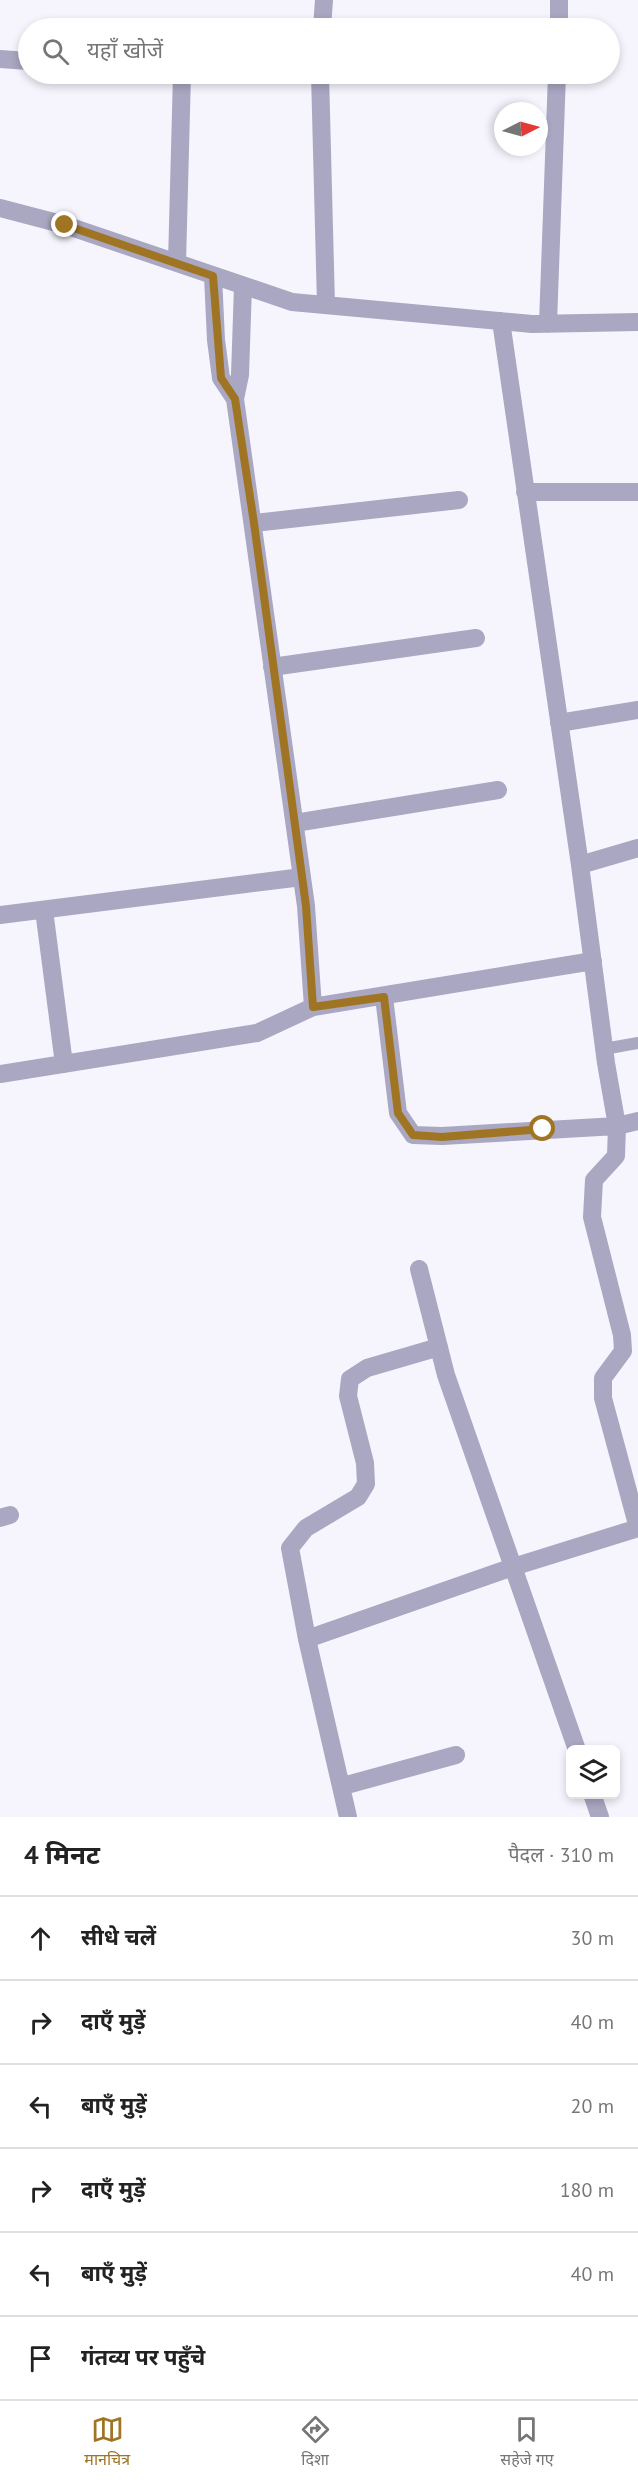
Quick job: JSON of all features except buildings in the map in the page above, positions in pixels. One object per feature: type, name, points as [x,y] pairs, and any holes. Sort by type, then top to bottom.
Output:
[{"type":"street","points":[[323,18],[324,0]]},
{"type":"street","points":[[559,0],[559,18]]},
{"type":"street","points":[[0,59],[18,60]]},
{"type":"street","points":[[177,263],[182,84]]},
{"type":"street","points":[[320,84],[326,306]]},
{"type":"street","points":[[548,324],[557,84]]},
{"type":"street","points":[[0,208],[65,225],[292,303],[548,324],[638,322]]},
{"type":"street","points":[[213,276],[221,378],[235,399]]},
{"type":"street","points":[[243,286],[240,375],[235,399],[295,823],[313,1007]]},
{"type":"street","points":[[307,1639],[513,1568],[638,1528],[603,1398],[603,1378],[623,1351],[622,1335],[591,1217],[594,1180],[616,1156],[618,1126],[604,1049],[580,865],[501,321]]},
{"type":"street","points":[[525,492],[638,492]]},
{"type":"street","points":[[254,523],[459,500]]},
{"type":"street","points":[[272,667],[476,638]]},
{"type":"street","points":[[559,723],[638,710]]},
{"type":"street","points":[[295,823],[498,790]]},
{"type":"street","points":[[580,865],[638,848]]},
{"type":"street","points":[[0,915],[302,878]]},
{"type":"street","points":[[44,910],[64,1064]]},
{"type":"street","points":[[0,1074],[257,1033],[313,1007],[593,961]]},
{"type":"street","points":[[384,997],[398,1113],[413,1135],[442,1137],[618,1126],[638,1121]]},
{"type":"street","points":[[419,1269],[446,1375],[575,1745]]},
{"type":"street","points":[[348,1817],[343,1785],[307,1639],[290,1548],[306,1528],[358,1497],[366,1484],[365,1463],[348,1396],[350,1380],[366,1368],[439,1347]]},
{"type":"street","points":[[343,1785],[456,1755]]},
{"type":"street","points":[[594,1799],[600,1817]]},
{"type":"lane","points":[[604,1049],[638,1043]]},
{"type":"route","points":[[65,225],[213,276],[216,340],[221,378],[235,399],[254,523],[306,906],[313,1007],[384,997],[398,1113],[413,1135],[442,1137],[543,1129]]}]
